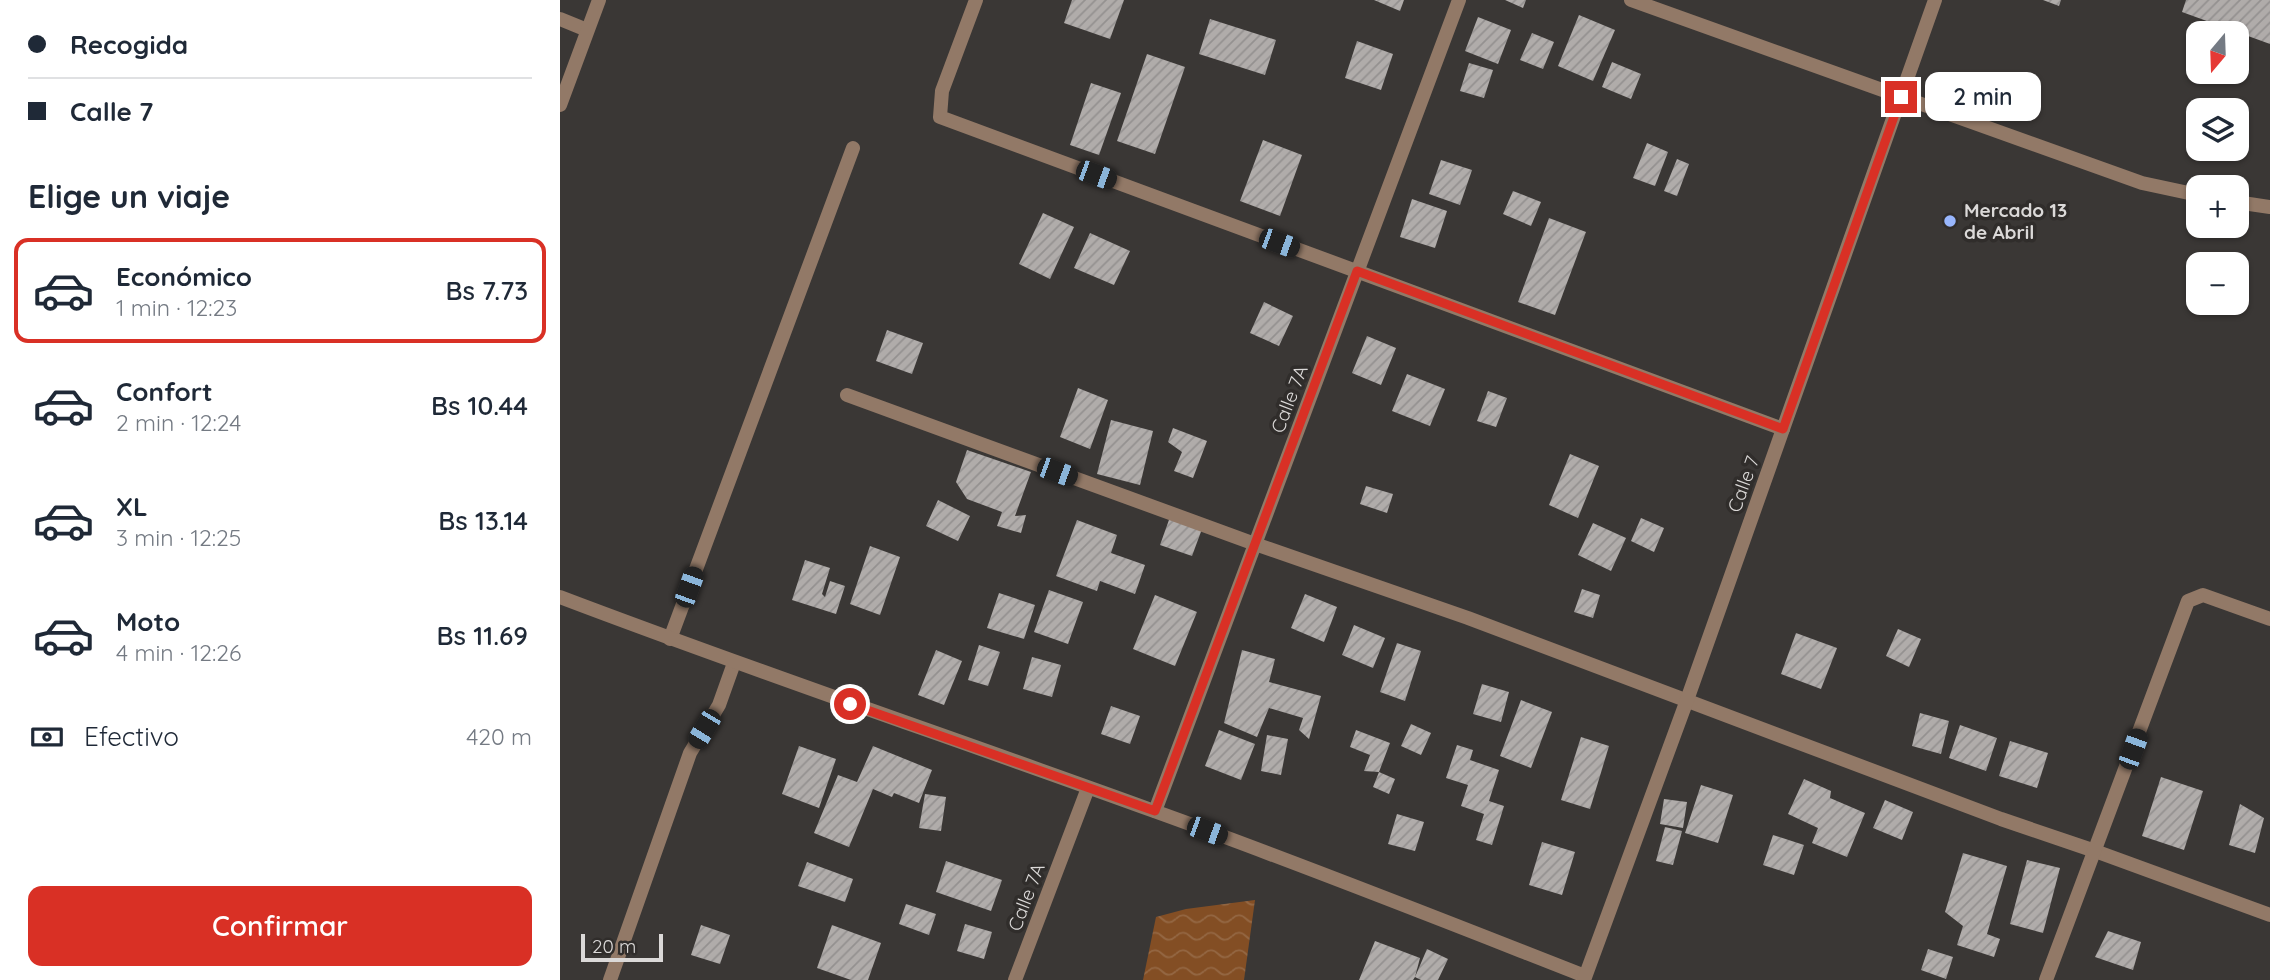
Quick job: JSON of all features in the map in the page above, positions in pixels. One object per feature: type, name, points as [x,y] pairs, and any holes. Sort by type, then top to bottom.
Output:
[{"type":"street","points":[[560,105],[598,0]]},
{"type":"street","points":[[975,0],[942,91],[940,117],[1783,429]]},
{"type":"street","name":"Calle 7A","points":[[1155,811],[1459,0]]},
{"type":"street","points":[[1631,0],[2142,183],[2186,192]]},
{"type":"street","name":"Calle 7","points":[[1589,979],[1935,0]]},
{"type":"street","points":[[560,19],[587,30]]},
{"type":"street","points":[[670,639],[853,148]]},
{"type":"street","points":[[2249,204],[2270,207]]},
{"type":"street","points":[[847,396],[1468,618],[2001,820],[2270,915]]},
{"type":"street","points":[[2046,980],[2188,601],[2203,595],[2270,619]]},
{"type":"street","points":[[560,597],[734,663],[1155,811],[1328,875],[1589,979]]},
{"type":"street","points":[[610,980],[690,753],[719,705],[734,663]]},
{"type":"street","name":"Calle 7A","points":[[1016,980],[1088,788]]},
{"type":"water","points":[[1255,900],[1244,980],[1143,980],[1156,917],[1186,909]]},
{"type":"building","points":[[1072,0],[1124,0],[1110,39],[1064,23]]},
{"type":"building","points":[[1374,0],[1404,0],[1400,11]]},
{"type":"building","points":[[1505,0],[1526,0],[1523,8]]},
{"type":"building","points":[[2043,0],[2061,0],[2059,6]]},
{"type":"building","points":[[2186,0],[2270,0],[2270,44],[2249,36],[2249,21],[2207,21],[2182,12]]},
{"type":"building","points":[[1579,15],[1615,30],[1593,81],[1558,66]]},
{"type":"building","points":[[1478,17],[1511,30],[1498,64],[1465,51]]},
{"type":"building","points":[[1210,19],[1276,40],[1265,75],[1199,54]]},
{"type":"building","points":[[1532,33],[1554,42],[1543,69],[1520,60]]},
{"type":"building","points":[[1357,41],[1393,54],[1381,90],[1345,78]]},
{"type":"building","points":[[1147,54],[1185,67],[1155,154],[1117,141]]},
{"type":"building","points":[[1612,62],[1641,74],[1631,99],[1602,87]]},
{"type":"building","points":[[1469,63],[1493,70],[1484,98],[1460,91]]},
{"type":"building","points":[[1091,83],[1121,93],[1099,155],[1070,145]]},
{"type":"building","points":[[1263,140],[1302,155],[1280,216],[1240,201]]},
{"type":"building","points":[[1647,143],[1668,152],[1655,186],[1633,178]]},
{"type":"building","points":[[1677,159],[1689,164],[1677,196],[1664,191]]},
{"type":"building","points":[[1441,160],[1472,170],[1460,205],[1429,194]]},
{"type":"building","points":[[1513,191],[1541,202],[1531,226],[1503,214]]},
{"type":"building","points":[[1412,199],[1447,211],[1435,248],[1400,237]]},
{"type":"building","points":[[1043,213],[1074,227],[1050,279],[1019,264]]},
{"type":"building","points":[[1549,218],[1586,232],[1555,315],[1518,302]]},
{"type":"building","points":[[1090,233],[1130,251],[1114,285],[1074,268]]},
{"type":"building","points":[[1264,302],[1293,316],[1279,346],[1250,333]]},
{"type":"building","points":[[887,330],[923,343],[912,374],[876,361]]},
{"type":"building","points":[[1367,336],[1396,348],[1381,385],[1352,373]]},
{"type":"building","points":[[1407,374],[1445,389],[1430,426],[1392,411]]},
{"type":"building","points":[[1078,388],[1108,400],[1090,449],[1060,437]]},
{"type":"building","points":[[1488,391],[1507,398],[1496,427],[1477,421]]},
{"type":"building","points":[[1111,420],[1153,431],[1140,485],[1097,474]]},
{"type":"building","points":[[1173,428],[1207,441],[1193,478],[1174,471],[1182,452],[1168,442]]},
{"type":"building","points":[[967,450],[1031,472],[1015,516],[1026,515],[1021,533],[997,526],[1002,512],[967,499],[956,482]]},
{"type":"building","points":[[1570,454],[1599,466],[1578,518],[1549,505]]},
{"type":"building","points":[[1366,486],[1393,494],[1387,513],[1360,504]]},
{"type":"building","points":[[938,500],[970,516],[958,541],[926,526]]},
{"type":"building","points":[[1170,517],[1202,529],[1192,556],[1160,545]]},
{"type":"building","points":[[1641,518],[1664,528],[1654,552],[1631,541]]},
{"type":"building","points":[[1077,520],[1117,535],[1111,553],[1145,565],[1135,594],[1100,581],[1097,591],[1056,576]]},
{"type":"building","points":[[1593,523],[1626,538],[1611,571],[1578,555]]},
{"type":"building","points":[[870,546],[900,557],[880,615],[850,604]]},
{"type":"building","points":[[805,560],[830,568],[822,594],[825,597],[830,581],[845,586],[836,614],[792,600]]},
{"type":"building","points":[[1582,589],[1600,595],[1593,618],[1574,612]]},
{"type":"building","points":[[1049,590],[1083,602],[1068,644],[1034,632]]},
{"type":"building","points":[[999,593],[1035,605],[1024,639],[987,628]]},
{"type":"building","points":[[1305,594],[1337,607],[1324,642],[1291,628]]},
{"type":"building","points":[[1155,595],[1197,612],[1175,666],[1133,649]]},
{"type":"building","points":[[1354,625],[1385,638],[1373,668],[1342,655]]},
{"type":"building","points":[[1898,629],[1921,639],[1909,667],[1886,656]]},
{"type":"building","points":[[1796,633],[1837,648],[1821,689],[1781,674]]},
{"type":"building","points":[[1397,643],[1421,651],[1405,701],[1380,692]]},
{"type":"building","points":[[979,645],[1000,652],[988,686],[968,680]]},
{"type":"building","points":[[936,650],[962,661],[944,705],[918,695]]},
{"type":"building","points":[[1242,650],[1275,659],[1269,682],[1321,696],[1309,739],[1299,730],[1303,718],[1269,708],[1257,737],[1224,723]]},
{"type":"building","points":[[1032,657],[1061,665],[1052,697],[1023,689]]},
{"type":"building","points":[[1482,684],[1509,692],[1501,722],[1473,714]]},
{"type":"building","points":[[1521,700],[1552,712],[1531,768],[1500,756]]},
{"type":"building","points":[[1111,706],[1140,716],[1130,744],[1101,734]]},
{"type":"building","points":[[1920,713],[1949,721],[1941,754],[1912,746]]},
{"type":"building","points":[[1411,724],[1431,733],[1421,755],[1401,746]]},
{"type":"building","points":[[1960,725],[1997,738],[1986,771],[1949,758]]},
{"type":"building","points":[[1219,730],[1255,744],[1241,780],[1205,766]]},
{"type":"building","points":[[1356,730],[1390,743],[1379,772],[1364,771],[1370,755],[1350,747]]},
{"type":"building","points":[[1267,735],[1288,739],[1281,775],[1261,771]]},
{"type":"building","points":[[1581,737],[1609,746],[1590,809],[1561,800]]},
{"type":"building","points":[[2010,741],[2048,753],[2037,788],[1999,776]]},
{"type":"building","points":[[1457,745],[1473,750],[1470,760],[1499,770],[1489,801],[1504,806],[1492,845],[1476,840],[1484,814],[1461,806],[1468,785],[1446,778]]},
{"type":"building","points":[[799,746],[836,759],[819,808],[782,794]]},
{"type":"building","points":[[873,746],[932,770],[919,803],[894,793],[892,797],[873,789],[849,847],[814,833],[838,775],[857,782]]},
{"type":"building","points":[[1379,772],[1395,779],[1389,794],[1373,787]]},
{"type":"building","points":[[2161,777],[2203,791],[2184,850],[2142,836]]},
{"type":"building","points":[[1804,779],[1831,791],[1830,798],[1865,813],[1847,857],[1812,843],[1818,828],[1788,814]]},
{"type":"building","points":[[1701,785],[1733,795],[1718,843],[1685,833]]},
{"type":"building","points":[[925,794],[946,797],[941,831],[919,828]]},
{"type":"building","points":[[1664,799],[1687,802],[1683,828],[1660,824]]},
{"type":"building","points":[[1885,800],[1913,812],[1902,840],[1873,828]]},
{"type":"building","points":[[2240,804],[2264,818],[2255,853],[2229,845]]},
{"type":"building","points":[[1397,814],[1424,822],[1415,851],[1388,844]]},
{"type":"building","points":[[1665,827],[1682,831],[1673,865],[1656,861]]},
{"type":"building","points":[[1773,835],[1804,845],[1794,875],[1763,865]]},
{"type":"building","points":[[1542,842],[1575,852],[1562,895],[1529,885]]},
{"type":"building","points":[[1963,853],[2007,866],[1987,934],[2000,939],[1994,957],[1957,945],[1963,926],[1945,912]]},
{"type":"building","points":[[2027,860],[2060,868],[2043,933],[2010,924]]},
{"type":"building","points":[[946,861],[1002,880],[991,911],[936,892]]},
{"type":"building","points":[[807,862],[853,879],[845,902],[798,886]]},
{"type":"building","points":[[906,904],[936,914],[929,935],[899,924]]},
{"type":"building","points":[[965,924],[992,932],[984,959],[957,951]]},
{"type":"building","points":[[701,925],[730,935],[720,964],[691,955]]},
{"type":"building","points":[[832,925],[881,943],[868,980],[851,980],[817,968]]},
{"type":"building","points":[[2108,931],[2141,942],[2133,970],[2095,957]]},
{"type":"building","points":[[1375,941],[1420,958],[1413,980],[1359,980]]},
{"type":"building","points":[[1427,949],[1448,959],[1438,980],[1421,980],[1415,977]]},
{"type":"building","points":[[1928,949],[1953,957],[1946,979],[1921,970]]},
{"type":"place","name":"Mercado 13 de Abril","points":[[1950,221]]},
{"type":"route","points":[[850,704],[1155,811],[1357,271],[1783,429],[1901,97]]}]
